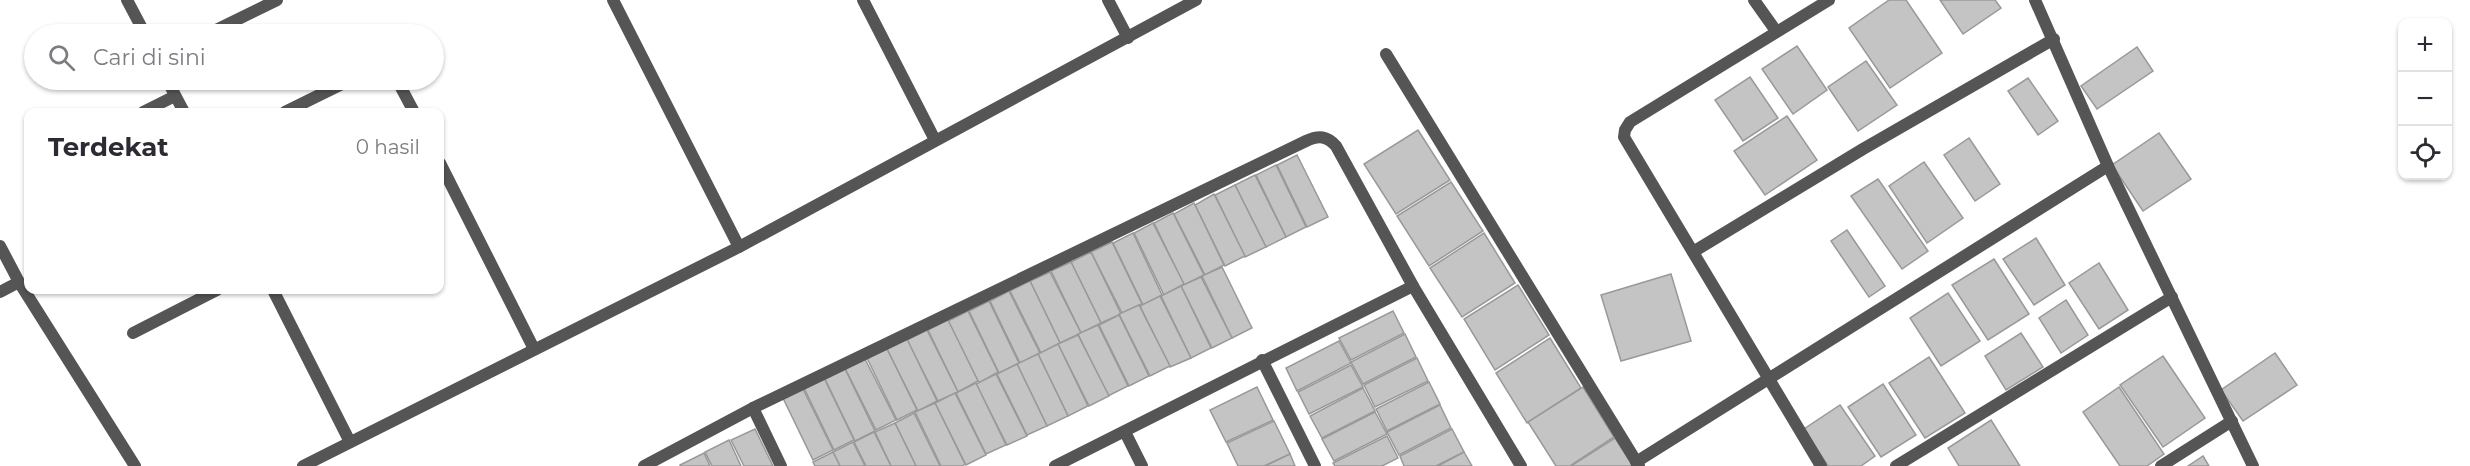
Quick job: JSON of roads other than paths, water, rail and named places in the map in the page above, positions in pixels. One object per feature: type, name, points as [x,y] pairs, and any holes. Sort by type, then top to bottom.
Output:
[{"type":"street","points":[[127,0],[140,24]]},
{"type":"street","points":[[228,24],[277,0]]},
{"type":"street","points":[[613,0],[739,247]]},
{"type":"street","points":[[863,0],[935,140]]},
{"type":"street","points":[[1108,0],[1128,38]]},
{"type":"street","points":[[303,466],[739,247],[1196,0]]},
{"type":"street","points":[[1754,0],[1776,31]]},
{"type":"street","points":[[1821,466],[1625,142],[1625,129],[1630,123],[1829,0]]},
{"type":"street","points":[[2035,0],[2108,166],[2253,466]]},
{"type":"street","points":[[1693,252],[1863,149],[2054,39]]},
{"type":"street","points":[[1386,54],[1638,464],[1768,378],[2108,166]]},
{"type":"street","points":[[173,90],[182,108]]},
{"type":"street","points":[[293,108],[330,90]]},
{"type":"street","points":[[402,90],[412,108]]},
{"type":"street","points":[[151,108],[176,96]]},
{"type":"street","points":[[644,466],[753,408],[1314,137],[1328,139],[1336,146],[1413,286],[1521,466]]},
{"type":"street","points":[[444,171],[534,349]]},
{"type":"street","points":[[0,246],[24,290]]},
{"type":"street","points":[[0,292],[19,282]]},
{"type":"street","points":[[1055,466],[1413,286]]},
{"type":"street","points":[[27,294],[135,466]]},
{"type":"street","points":[[133,333],[209,294]]},
{"type":"street","points":[[275,294],[350,442]]},
{"type":"street","points":[[1896,466],[2172,297]]},
{"type":"street","points":[[1262,360],[1315,466]]},
{"type":"street","points":[[753,408],[781,466]]},
{"type":"street","points":[[2161,466],[2232,421]]},
{"type":"street","points":[[1125,432],[1142,466]]}]
